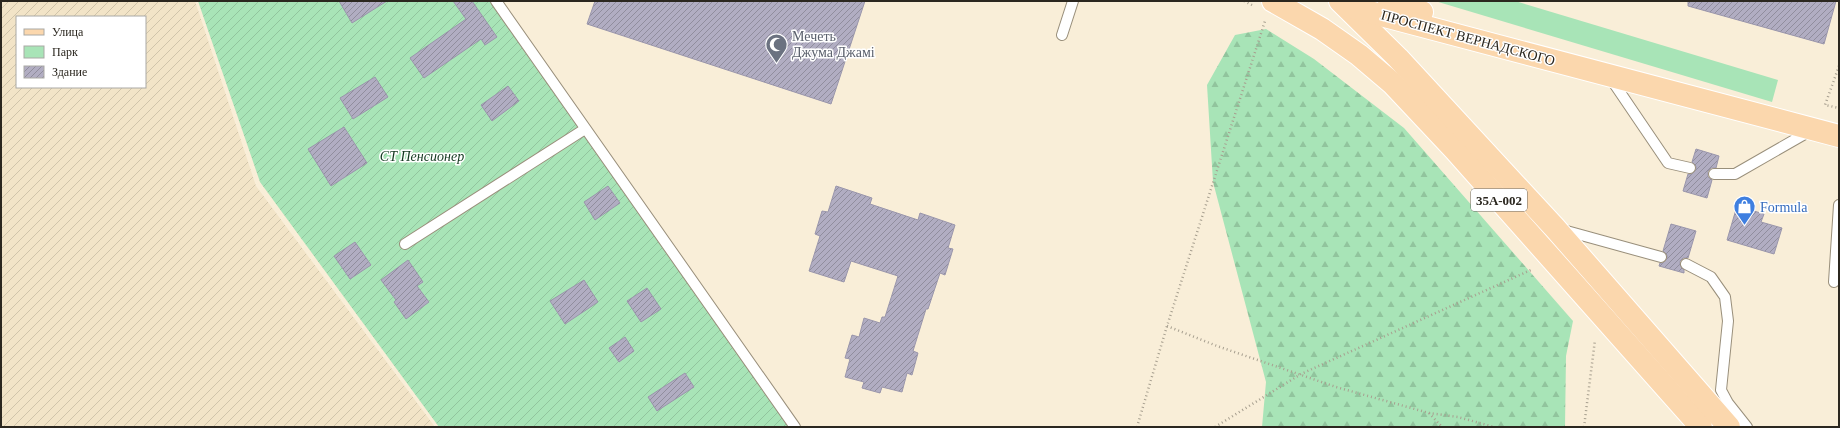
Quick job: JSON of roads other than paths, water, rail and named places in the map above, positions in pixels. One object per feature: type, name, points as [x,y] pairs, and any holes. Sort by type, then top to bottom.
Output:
[{"type":"main road","name":"ПРОСПЕКТ ВЕРНАДСКОГО","points":[[1389,1],[1607,74]]},
{"type":"main road","name":"ПРОСПЕКТ ВЕРНАДСКОГО","points":[[1338,2],[1839,136]]},
{"type":"main road","points":[[1338,2],[1398,58],[1555,228],[1729,427]]},
{"type":"main road","name":"35А-002","points":[[1270,7],[1328,34],[1358,55],[1392,83],[1455,150],[1701,427]]},
{"type":"lane","points":[[496,1],[795,427]]},
{"type":"lane","points":[[1062,35],[1074,1]]},
{"type":"lane","points":[[1607,74],[1668,163],[1690,168]]},
{"type":"lane","points":[[406,244],[586,128]]},
{"type":"lane","points":[[1714,174],[1735,174],[1813,129]]},
{"type":"lane","points":[[1834,282],[1839,205]]},
{"type":"lane","points":[[1555,228],[1661,257]]},
{"type":"lane","points":[[1686,264],[1711,277],[1725,297],[1728,321],[1721,390],[1728,403],[1747,427]]},
{"type":"place","name":"Мечеть Джума Джамі","points":[[777,64]]},
{"type":"place","name":"Formula","points":[[1745,226]]},
{"type":"park label","name":"СТ Пенсионер","points":[[422,156]]}]
